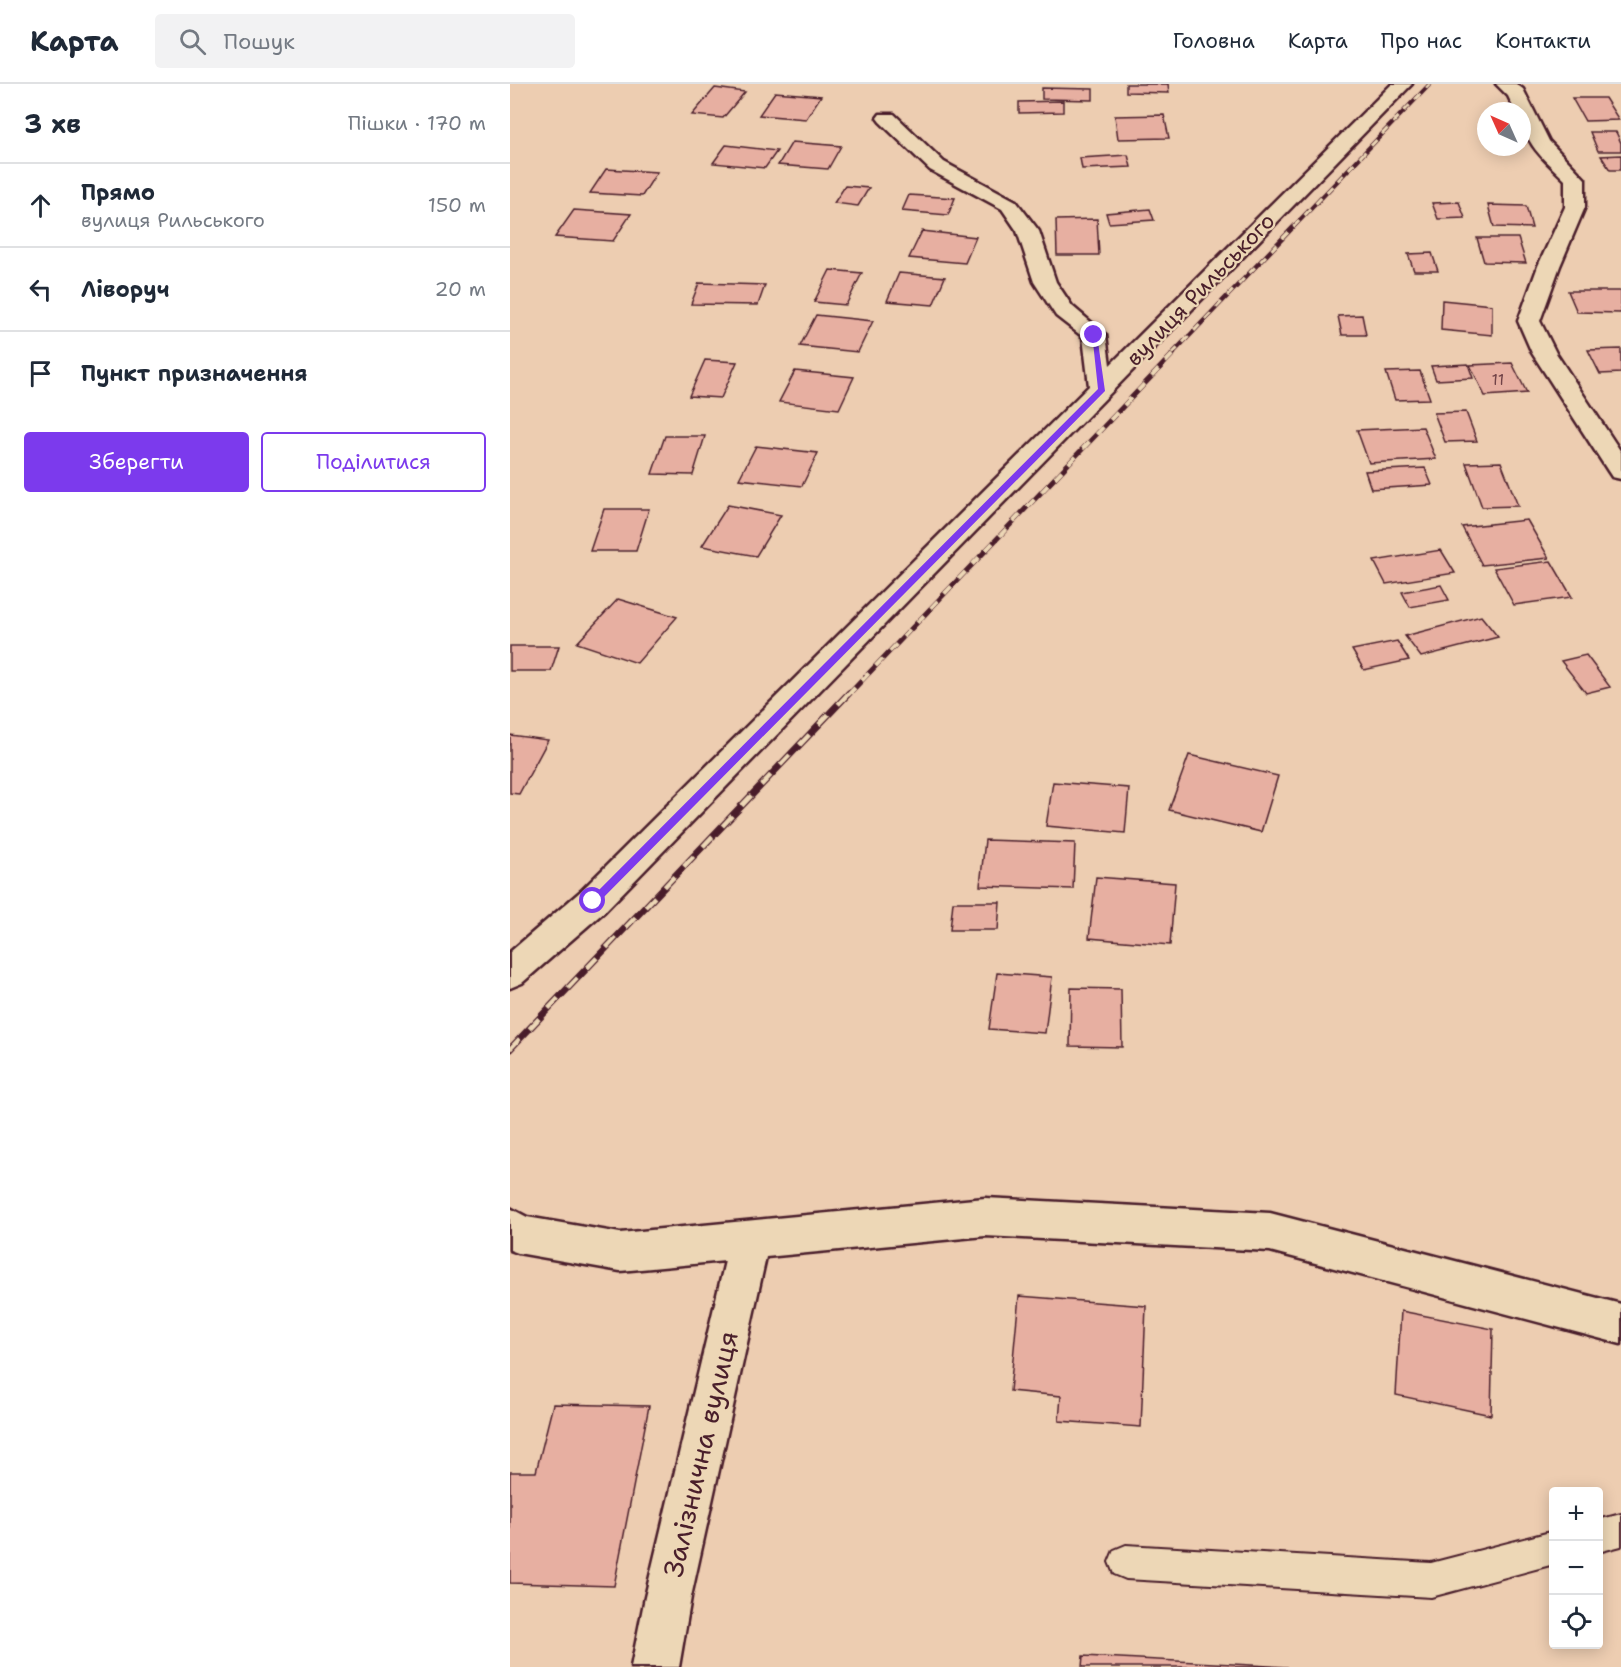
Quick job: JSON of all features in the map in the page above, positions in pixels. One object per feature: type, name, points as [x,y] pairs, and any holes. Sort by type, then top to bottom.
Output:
[{"type":"street","name":"вулиця Рильського","points":[[510,974],[593,901],[1403,84]]},
{"type":"street","points":[[1505,84],[1516,93],[1540,144],[1575,179],[1575,207],[1549,266],[1529,321],[1544,353],[1621,471]]},
{"type":"street","points":[[887,118],[937,166],[1009,205],[1028,231],[1045,282],[1064,311],[1110,334],[1158,329]]},
{"type":"street","points":[[1102,390],[1110,334]]},
{"type":"street","points":[[510,1227],[518,1234],[620,1252],[985,1217],[1270,1232],[1621,1324]]},
{"type":"street","name":"Залізнична вулиця","points":[[655,1667],[671,1585],[750,1241]]},
{"type":"lane","points":[[1603,1535],[1621,1530]]},
{"type":"lane","points":[[1126,1562],[1431,1580],[1549,1548]]},
{"type":"building","points":[[1126,84],[1168,84],[1169,93],[1126,92]]},
{"type":"building","points":[[715,88],[745,92],[723,118],[692,115]]},
{"type":"building","points":[[1042,88],[1093,89],[1093,100],[1042,99]]},
{"type":"building","points":[[775,92],[821,96],[806,119],[759,115]]},
{"type":"building","points":[[1572,98],[1605,98],[1619,120],[1585,121]]},
{"type":"building","points":[[1063,101],[1063,112],[1019,113],[1019,102]]},
{"type":"building","points":[[1164,115],[1169,138],[1118,139],[1115,116]]},
{"type":"building","points":[[1590,132],[1616,132],[1621,143],[1621,151],[1598,151]]},
{"type":"building","points":[[792,142],[841,146],[828,169],[778,165]]},
{"type":"building","points":[[726,145],[777,151],[765,168],[713,163]]},
{"type":"building","points":[[1128,155],[1131,167],[1082,169],[1080,158]]},
{"type":"building","points":[[1621,155],[1621,170],[1610,170],[1601,156]]},
{"type":"building","points":[[606,169],[657,172],[642,196],[590,193]]},
{"type":"building","points":[[845,186],[869,188],[858,206],[834,203]]},
{"type":"building","points":[[909,195],[955,198],[948,215],[902,211]]},
{"type":"building","points":[[1459,202],[1465,218],[1438,219],[1432,203]]},
{"type":"building","points":[[1488,205],[1526,206],[1532,228],[1494,227]]},
{"type":"building","points":[[1150,209],[1154,220],[1109,223],[1106,213]]},
{"type":"building","points":[[574,210],[631,214],[613,241],[555,237]]},
{"type":"building","points":[[1097,219],[1099,255],[1057,255],[1056,220]]},
{"type":"building","points":[[922,231],[976,237],[965,263],[909,258]]},
{"type":"building","points":[[1477,238],[1518,238],[1526,263],[1484,262]]},
{"type":"building","points":[[1432,253],[1438,271],[1414,271],[1408,254]]},
{"type":"building","points":[[830,270],[862,273],[846,305],[814,302]]},
{"type":"building","points":[[899,273],[945,277],[933,305],[887,301]]},
{"type":"building","points":[[699,283],[765,285],[758,305],[691,304]]},
{"type":"building","points":[[1568,291],[1621,291],[1621,313],[1577,312]]},
{"type":"building","points":[[1442,300],[1492,305],[1492,335],[1441,330]]},
{"type":"building","points":[[816,315],[873,321],[858,352],[800,346]]},
{"type":"building","points":[[1362,315],[1366,335],[1342,335],[1338,316]]},
{"type":"building","points":[[1621,349],[1621,373],[1600,374],[1588,350]]},
{"type":"building","points":[[705,360],[737,362],[721,398],[689,396]]},
{"type":"building","points":[[1512,363],[1527,393],[1485,396],[1470,365]]},
{"type":"building","points":[[1468,364],[1473,378],[1436,380],[1431,366]]},
{"type":"building","points":[[795,371],[854,377],[839,409],[779,402]]},
{"type":"building","points":[[1420,371],[1430,399],[1395,400],[1386,372]]},
{"type":"building","points":[[1466,412],[1477,441],[1445,442],[1434,413]]},
{"type":"building","points":[[1423,427],[1436,459],[1369,463],[1357,430]]},
{"type":"building","points":[[665,436],[705,436],[693,475],[652,474]]},
{"type":"building","points":[[756,446],[818,453],[802,486],[739,479]]},
{"type":"building","points":[[1501,462],[1518,506],[1482,507],[1466,463]]},
{"type":"building","points":[[1425,468],[1432,485],[1371,489],[1365,471]]},
{"type":"building","points":[[728,505],[781,515],[756,556],[702,546]]},
{"type":"building","points":[[604,509],[649,509],[636,551],[590,551]]},
{"type":"building","points":[[1527,520],[1549,558],[1482,565],[1462,527]]},
{"type":"building","points":[[1441,550],[1455,573],[1386,584],[1374,561]]},
{"type":"building","points":[[1551,561],[1572,597],[1514,605],[1494,568]]},
{"type":"building","points":[[1441,585],[1449,600],[1410,607],[1402,592]]},
{"type":"building","points":[[618,599],[677,617],[637,663],[577,643]]},
{"type":"building","points":[[1481,616],[1498,637],[1421,657],[1405,636]]},
{"type":"building","points":[[1397,641],[1409,660],[1364,670],[1352,650]]},
{"type":"building","points":[[510,646],[559,646],[551,671],[510,671]]},
{"type":"building","points":[[1586,655],[1610,687],[1586,693],[1561,661]]},
{"type":"building","points":[[510,735],[548,740],[519,794],[510,793]]},
{"type":"building","points":[[1189,755],[1278,776],[1261,832],[1169,810]]},
{"type":"building","points":[[1053,782],[1129,788],[1125,833],[1046,826]]},
{"type":"building","points":[[985,840],[1075,843],[1073,889],[980,886]]},
{"type":"building","points":[[1096,877],[1175,883],[1170,945],[1089,938]]},
{"type":"building","points":[[953,902],[1000,902],[998,930],[950,930]]},
{"type":"building","points":[[997,973],[1052,977],[1045,1033],[989,1029]]},
{"type":"building","points":[[1071,988],[1121,989],[1122,1047],[1070,1046]]},
{"type":"building","points":[[1019,1296],[1146,1306],[1141,1427],[1059,1421],[1061,1396],[1010,1391]]},
{"type":"building","points":[[1401,1311],[1493,1329],[1491,1415],[1396,1395]]},
{"type":"building","points":[[553,1404],[649,1406],[614,1586],[510,1583],[510,1472],[536,1472]]},
{"type":"building","points":[[1083,1656],[1288,1667],[1082,1667]]},
{"type":"railway","points":[[1172,354],[1430,84]]},
{"type":"railway","points":[[848,695],[1174,353]]},
{"type":"railway","points":[[510,1049],[849,693]]},
{"type":"route","points":[[593,901],[1102,390],[1094,335]]}]
